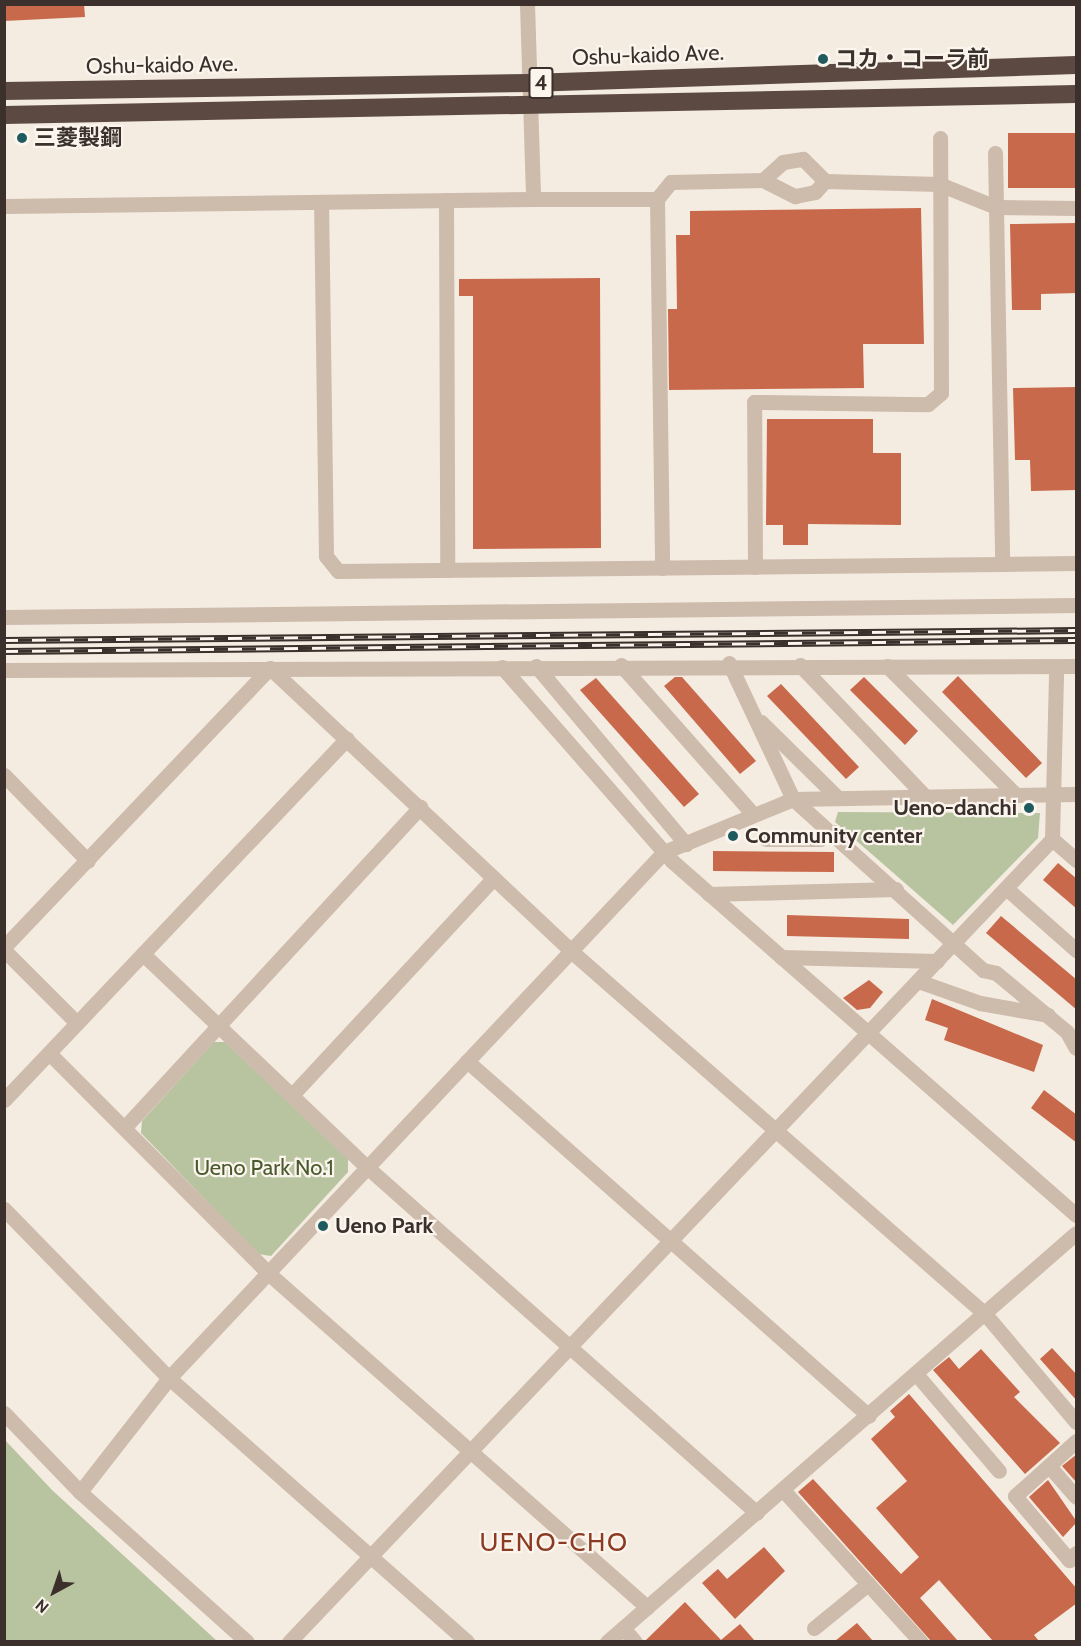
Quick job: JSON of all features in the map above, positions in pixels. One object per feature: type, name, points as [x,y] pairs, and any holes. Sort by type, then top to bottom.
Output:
[{"type":"highway","name":"Oshu-kaido Ave.","points":[[4,91],[529,83],[1077,65]]},
{"type":"highway","name":"4","points":[[4,115],[530,107],[1077,94]]},
{"type":"street","points":[[527,4],[533,199]]},
{"type":"street","points":[[755,567],[754,402],[928,404],[941,393],[940,138]]},
{"type":"street","points":[[995,153],[1002,564]]},
{"type":"street","points":[[763,180],[783,162],[803,159],[825,181],[939,184],[996,207],[1077,208]]},
{"type":"street","points":[[662,568],[657,200],[671,182],[763,180],[795,196],[815,192],[825,181]]},
{"type":"street","points":[[4,206],[533,199],[657,200]]},
{"type":"street","points":[[446,200],[447,570]]},
{"type":"street","points":[[321,202],[326,556],[338,572],[1077,563]]},
{"type":"street","points":[[4,617],[1077,605]]},
{"type":"street","points":[[729,663],[793,800],[833,832],[954,942],[1048,1015],[1077,1047]]},
{"type":"street","points":[[4,670],[502,667],[729,663],[1056,670],[1077,666]]},
{"type":"street","points":[[621,665],[753,814]]},
{"type":"street","points":[[800,665],[924,795]]},
{"type":"street","points":[[536,666],[686,844]]},
{"type":"street","points":[[887,666],[1015,794]]},
{"type":"street","points":[[502,667],[664,852],[709,894],[1077,1215]]},
{"type":"street","points":[[270,668],[571,951],[986,1315],[1077,1422]]},
{"type":"street","points":[[77,1023],[4,949],[270,668]]},
{"type":"street","points":[[289,1641],[369,1554],[672,1242],[1052,839],[1056,794],[1056,670]]},
{"type":"street","points":[[752,713],[836,796]]},
{"type":"street","points":[[6,1096],[347,739]]},
{"type":"street","points":[[4,775],[88,861]]},
{"type":"street","points":[[80,1492],[169,1378],[664,852],[753,814],[793,800],[836,796],[1077,794]]},
{"type":"street","points":[[124,1128],[420,807]]},
{"type":"street","points":[[766,839],[820,839],[833,832]]},
{"type":"street","points":[[1052,839],[1077,860]]},
{"type":"street","points":[[292,1095],[494,878]]},
{"type":"street","points":[[1006,888],[1077,950]]},
{"type":"street","points":[[709,894],[897,890]]},
{"type":"street","points":[[143,954],[367,1167],[757,1513]]},
{"type":"street","points":[[782,957],[937,961]]},
{"type":"street","points":[[918,981],[980,1003],[1048,1015]]},
{"type":"street","points":[[49,1053],[267,1272],[647,1607]]},
{"type":"street","points":[[467,1061],[869,1416]]},
{"type":"street","points":[[4,1209],[169,1378],[467,1641]]},
{"type":"street","points":[[608,1641],[986,1315],[1077,1233]]},
{"type":"street","points":[[917,1375],[999,1471]]},
{"type":"street","points":[[4,1413],[80,1492],[247,1641]]},
{"type":"street","points":[[1077,1441],[1014,1496],[1069,1560],[1077,1553]]},
{"type":"street","points":[[1049,1466],[1077,1497]]},
{"type":"street","points":[[783,1490],[921,1641]]},
{"type":"street","points":[[814,1628],[868,1584]]},
{"type":"street","points":[[623,1628],[635,1641]]},
{"type":"green space","points":[[838,812],[1040,813],[1038,838],[953,925],[835,822]]},
{"type":"green space","name":"Ueno Park No.1","points":[[214,1042],[225,1042],[348,1159],[348,1172],[271,1256],[258,1254],[141,1133],[142,1121]]},
{"type":"green space","points":[[5,1440],[52,1490],[217,1641],[5,1641]]},
{"type":"building","points":[[4,4],[84,4],[85,17],[4,21]]},
{"type":"building","points":[[1008,133],[1077,133],[1077,188],[1008,188]]},
{"type":"building","points":[[921,208],[924,344],[863,344],[864,388],[669,390],[668,309],[677,309],[676,235],[690,235],[690,211]]},
{"type":"building","points":[[1077,223],[1077,293],[1041,294],[1041,310],[1012,310],[1010,224]]},
{"type":"building","points":[[600,278],[601,548],[473,549],[473,296],[459,296],[459,279]]},
{"type":"building","points":[[1077,387],[1077,490],[1031,491],[1030,460],[1015,460],[1013,388]]},
{"type":"building","points":[[767,419],[873,419],[873,453],[901,453],[901,525],[808,524],[808,545],[783,545],[783,525],[766,525]]},
{"type":"building","points":[[958,676],[1042,763],[1026,778],[942,692]]},
{"type":"building","points":[[675,677],[682,677],[756,761],[740,774],[664,686]]},
{"type":"building","points":[[864,677],[918,731],[905,745],[850,690]]},
{"type":"building","points":[[596,678],[699,794],[684,807],[580,690]]},
{"type":"building","points":[[781,684],[859,767],[846,779],[767,696]]},
{"type":"building","points":[[713,851],[834,852],[834,872],[713,871]]},
{"type":"building","points":[[1058,863],[1077,879],[1077,909],[1043,880]]},
{"type":"building","points":[[787,915],[909,919],[909,939],[787,936]]},
{"type":"building","points":[[1001,916],[1077,980],[1077,1010],[986,933]]},
{"type":"building","points":[[869,980],[883,992],[870,1008],[857,1010],[843,998]]},
{"type":"building","points":[[932,999],[1043,1045],[1034,1072],[944,1040],[948,1028],[925,1020]]},
{"type":"building","points":[[1044,1090],[1077,1115],[1077,1143],[1031,1108]]},
{"type":"building","points":[[1052,1348],[1077,1375],[1077,1401],[1040,1359]]},
{"type":"building","points":[[981,1349],[1020,1392],[1014,1397],[1060,1443],[1025,1474],[933,1370],[949,1357],[959,1369]]},
{"type":"building","points":[[909,1394],[1077,1589],[1077,1603],[1034,1635],[1039,1641],[993,1641],[939,1580],[920,1598],[958,1641],[931,1641],[798,1492],[813,1479],[901,1574],[919,1557],[876,1508],[907,1481],[871,1439],[895,1417],[890,1411]]},
{"type":"building","points":[[1077,1454],[1077,1483],[1062,1466]]},
{"type":"building","points":[[1048,1480],[1077,1522],[1063,1537],[1029,1497]]},
{"type":"building","points":[[764,1547],[785,1571],[735,1619],[702,1583],[718,1569],[727,1579]]},
{"type":"building","points":[[685,1602],[721,1640],[740,1624],[755,1641],[645,1641]]},
{"type":"building","points":[[857,1623],[873,1641],[835,1641]]},
{"type":"railway","points":[[4,640],[1076,630]]},
{"type":"railway","points":[[4,651],[1076,640]]},
{"type":"place","name":"コカ・コーラ前","points":[[823,59]]},
{"type":"place","name":"三菱製鋼","points":[[22,138]]},
{"type":"place","name":"Ueno-danchi","points":[[1029,808]]},
{"type":"place","name":"Community center","points":[[733,836]]},
{"type":"place","name":"Ueno Park","points":[[323,1226]]},
{"type":"district","name":"UENO-CHO","points":[[554,1543]]}]
